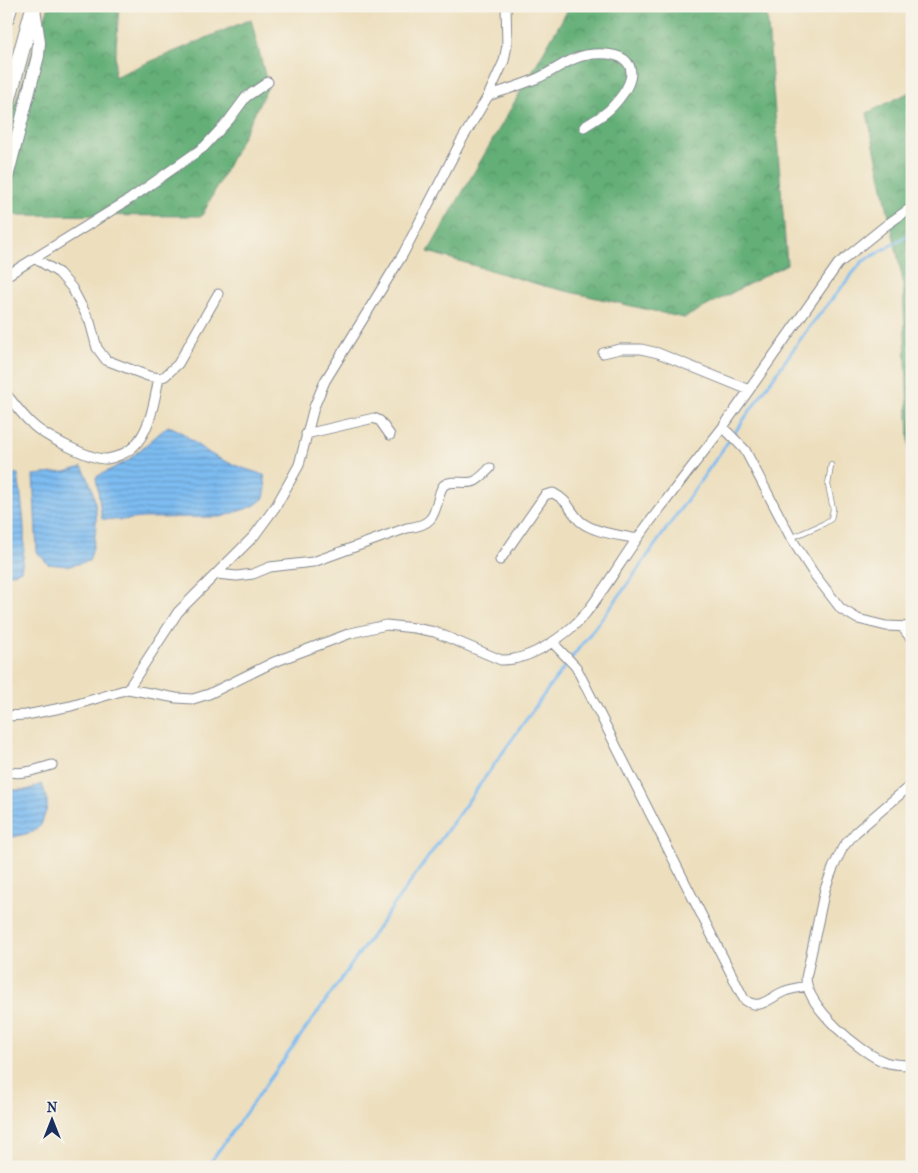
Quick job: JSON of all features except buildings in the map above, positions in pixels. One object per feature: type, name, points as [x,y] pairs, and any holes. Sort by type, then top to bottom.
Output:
[{"type":"highway","points":[[6,19],[10,6]]},
{"type":"highway","points":[[6,107],[34,7]]},
{"type":"street","points":[[128,689],[178,612],[254,536],[276,506],[299,465],[306,434],[324,381],[403,254],[460,143],[488,96],[504,61],[507,45],[506,6]]},
{"type":"street","points":[[910,6],[912,11]]},
{"type":"street","points":[[6,181],[38,56],[39,42],[34,7]]},
{"type":"street","points":[[488,96],[538,78],[584,55],[604,54],[618,56],[627,61],[631,67],[632,74],[629,83],[611,108],[584,127]]},
{"type":"street","points":[[6,276],[130,199],[204,147],[246,96],[268,82]]},
{"type":"street","points":[[6,716],[26,715],[71,706],[128,689],[176,698],[193,698],[209,694],[274,662],[351,633],[386,625],[435,632],[501,660],[511,661],[524,657],[553,642],[584,615],[637,539],[725,429],[749,390],[838,264],[885,226],[912,208]]},
{"type":"street","points":[[36,259],[59,272],[72,288],[90,322],[97,348],[106,360],[158,378],[166,376],[178,364],[218,294]]},
{"type":"street","points":[[603,354],[620,349],[641,349],[658,353],[749,390]]},
{"type":"street","points":[[7,395],[32,425],[56,442],[106,459],[132,448],[141,436],[151,417],[158,378]]},
{"type":"street","points":[[306,434],[374,418],[380,421],[390,435]]},
{"type":"street","points":[[725,429],[740,443],[791,538],[814,574],[841,609],[858,619],[886,626],[907,627],[912,640]]},
{"type":"street","points":[[216,574],[237,576],[253,574],[270,567],[313,562],[407,528],[419,526],[430,520],[435,513],[444,486],[448,483],[474,482],[490,468]]},
{"type":"street","points":[[500,560],[545,495],[553,493],[563,498],[586,525],[637,539]]},
{"type":"street","points":[[553,642],[576,667],[744,999],[750,1004],[758,1004],[767,1002],[789,989],[806,986]]},
{"type":"street","points":[[6,771],[31,771],[52,765]]},
{"type":"street","points":[[912,784],[856,832],[843,847],[825,889],[806,970],[806,986],[821,1011],[856,1044],[884,1061],[899,1065],[912,1065]]},
{"type":"lane","points":[[791,538],[830,519],[833,509],[828,478],[832,465]]},
{"type":"green space","points":[[49,6],[119,6],[114,77],[251,19],[268,87],[202,216],[6,215],[6,129]]},
{"type":"green space","points":[[570,6],[770,6],[767,13],[787,264],[684,318],[544,286],[428,252]]},
{"type":"green space","points":[[912,91],[912,523],[903,281],[867,113]]},
{"type":"water","points":[[168,426],[182,433],[217,458],[264,475],[266,488],[264,498],[254,506],[221,517],[102,519],[96,477],[127,461]]},
{"type":"water","points":[[82,467],[92,489],[96,513],[95,538],[89,561],[69,566],[48,564],[37,552],[33,475],[65,472]]},
{"type":"water","points":[[6,473],[18,474],[23,510],[24,546],[21,570],[6,576]]},
{"type":"water","points":[[42,784],[47,799],[47,808],[41,825],[33,832],[6,839],[6,790],[27,790]]},
{"type":"waterway","points":[[207,1167],[553,682],[619,596],[807,330],[862,262],[912,233]]}]
